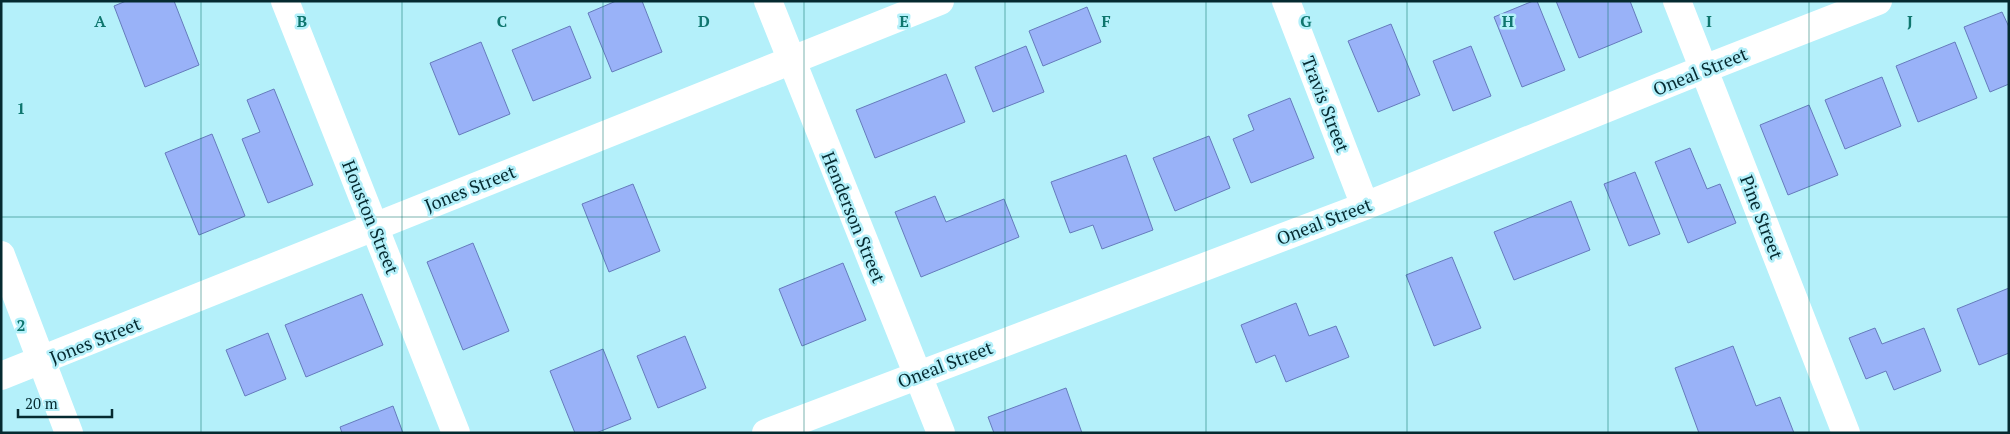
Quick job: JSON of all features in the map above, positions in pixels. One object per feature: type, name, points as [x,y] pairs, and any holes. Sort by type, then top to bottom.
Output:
[{"type":"street","name":"Houston Street","points":[[285,1],[456,433]]},
{"type":"street","name":"Henderson Street","points":[[768,1],[940,433]]},
{"type":"street","name":"Jones Street","points":[[1,376],[940,1]]},
{"type":"street","name":"Travis Street","points":[[1286,1],[1365,206]]},
{"type":"street","name":"Pine Street","points":[[1677,1],[1846,433]]},
{"type":"street","name":"Oneal Street","points":[[766,433],[1365,206],[1878,1]]},
{"type":"street","points":[[1,255],[69,433]]},
{"type":"building","points":[[126,1],[174,1],[199,65],[145,87],[114,6]]},
{"type":"building","points":[[616,1],[642,1],[662,52],[612,72],[588,13]]},
{"type":"building","points":[[1537,1],[1565,70],[1522,87],[1494,17]]},
{"type":"building","points":[[1556,1],[1630,1],[1642,32],[1579,58]]},
{"type":"building","points":[[1087,7],[1101,42],[1043,66],[1029,31]]},
{"type":"building","points":[[2002,12],[2009,27],[2009,84],[1990,92],[1964,27]]},
{"type":"building","points":[[1391,24],[1420,95],[1378,112],[1348,41]]},
{"type":"building","points":[[570,26],[591,78],[533,101],[512,50]]},
{"type":"building","points":[[481,42],[510,114],[459,135],[430,63]]},
{"type":"building","points":[[1955,42],[1977,98],[1918,122],[1896,66]]},
{"type":"building","points":[[1026,46],[1044,92],[993,112],[975,67]]},
{"type":"building","points":[[1471,46],[1491,96],[1453,111],[1433,61]]},
{"type":"building","points":[[946,74],[965,122],[875,158],[856,110]]},
{"type":"building","points":[[1882,77],[1901,126],[1845,149],[1825,100]]},
{"type":"building","points":[[274,89],[313,185],[268,203],[242,139],[260,132],[247,100]]},
{"type":"building","points":[[1290,98],[1314,158],[1251,183],[1233,139],[1254,130],[1248,115]]},
{"type":"building","points":[[1809,105],[1838,175],[1788,195],[1760,125]]},
{"type":"building","points":[[212,134],[245,216],[199,235],[165,153]]},
{"type":"building","points":[[1209,136],[1230,188],[1175,211],[1153,158]]},
{"type":"building","points":[[1690,148],[1707,189],[1720,184],[1736,223],[1688,243],[1655,162]]},
{"type":"building","points":[[1126,155],[1153,230],[1102,249],[1093,225],[1070,233],[1051,182]]},
{"type":"building","points":[[1635,172],[1660,234],[1629,246],[1604,184]]},
{"type":"building","points":[[633,184],[660,251],[609,272],[582,204]]},
{"type":"building","points":[[935,196],[946,222],[1004,199],[1019,237],[921,277],[895,212]]},
{"type":"building","points":[[1571,201],[1590,250],[1514,280],[1494,232]]},
{"type":"building","points":[[473,243],[509,331],[463,350],[427,262]]},
{"type":"building","points":[[1452,257],[1481,328],[1434,346],[1406,275]]},
{"type":"building","points":[[843,263],[866,320],[802,346],[779,289]]},
{"type":"building","points":[[2009,288],[2009,353],[1979,365],[1957,309]]},
{"type":"building","points":[[362,294],[383,345],[306,377],[285,325]]},
{"type":"building","points":[[1296,303],[1309,336],[1336,326],[1349,357],[1286,382],[1275,355],[1256,363],[1241,325]]},
{"type":"building","points":[[1875,328],[1882,344],[1924,328],[1941,371],[1894,390],[1886,371],[1866,379],[1849,338]]},
{"type":"building","points":[[268,333],[286,379],[245,396],[226,350]]},
{"type":"building","points":[[685,336],[706,388],[658,408],[637,356]]},
{"type":"building","points":[[1733,346],[1756,406],[1780,397],[1794,433],[1699,433],[1675,368]]},
{"type":"building","points":[[603,349],[631,419],[596,433],[575,433],[550,371]]},
{"type":"building","points":[[1066,388],[1082,433],[994,433],[988,417]]},
{"type":"building","points":[[393,406],[403,433],[342,433],[340,427]]}]
